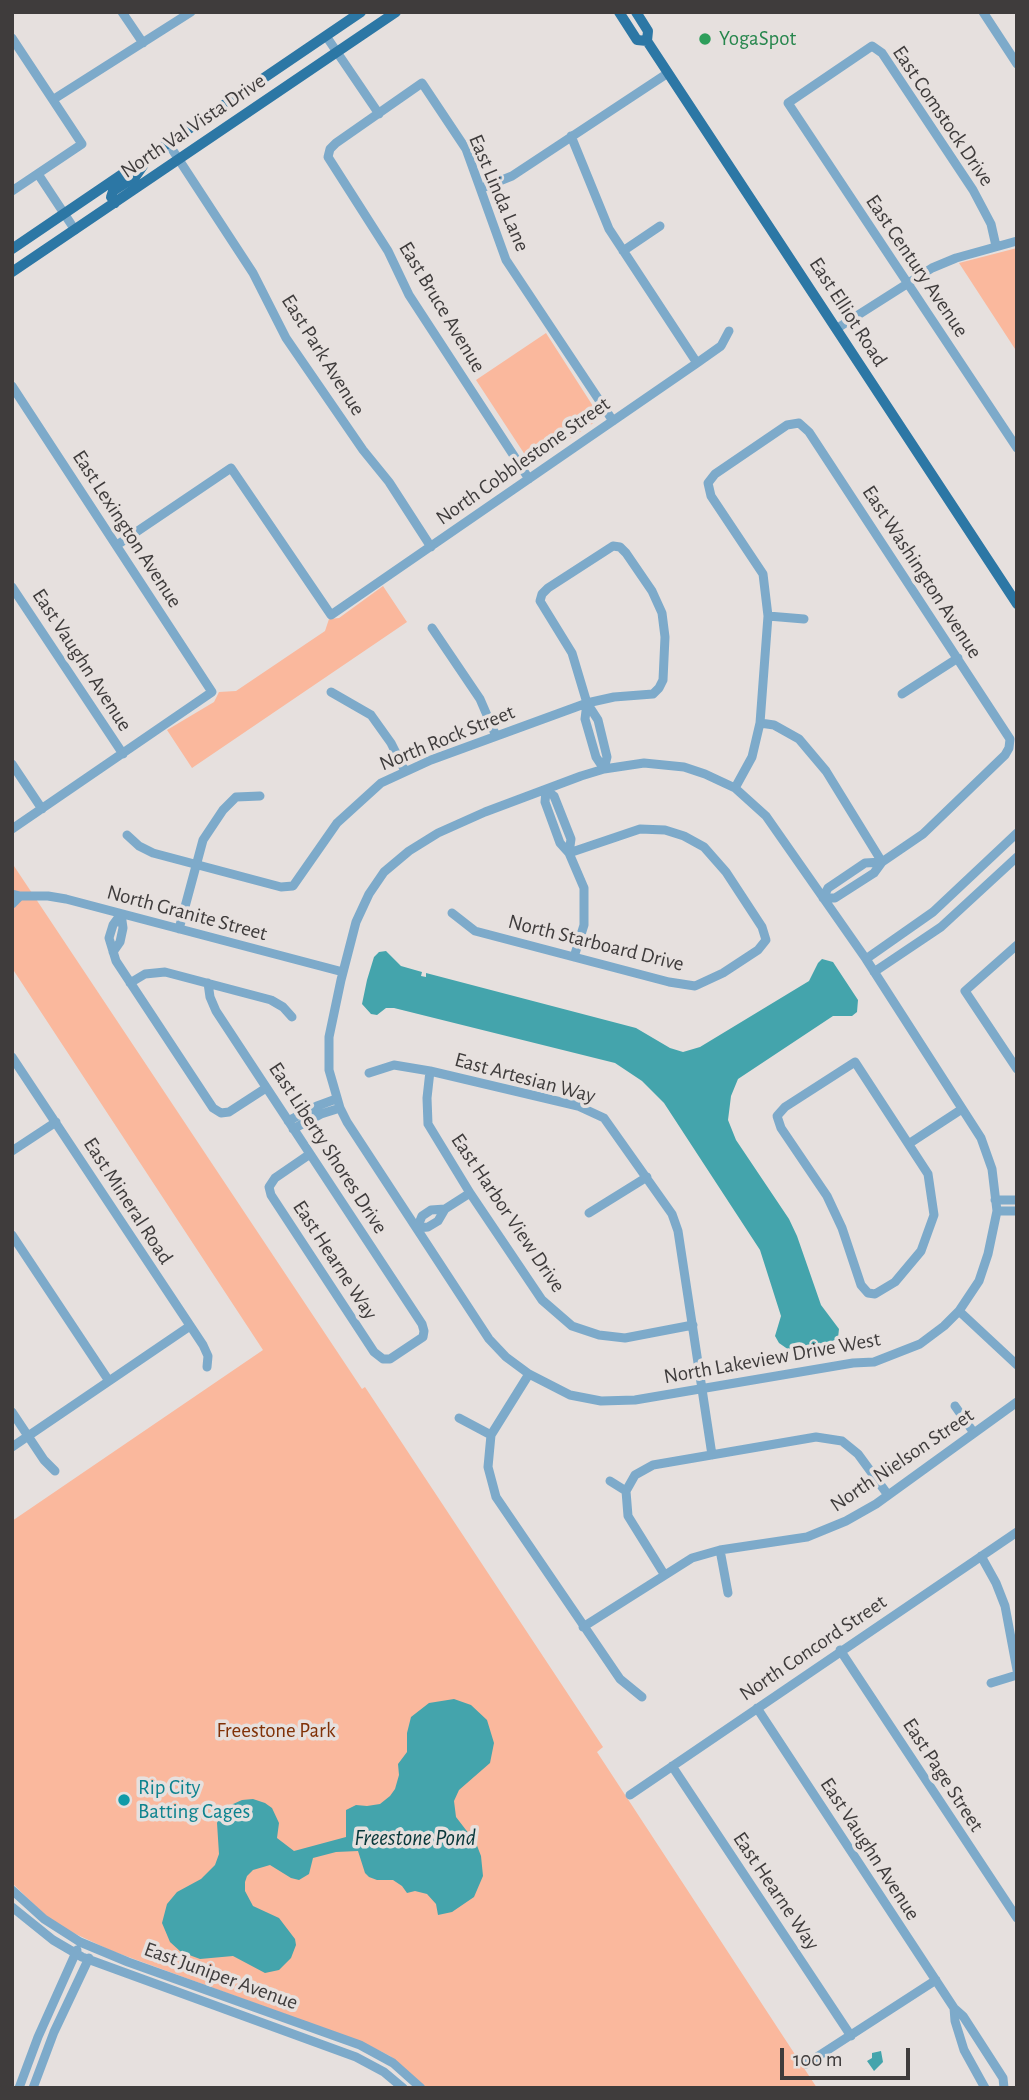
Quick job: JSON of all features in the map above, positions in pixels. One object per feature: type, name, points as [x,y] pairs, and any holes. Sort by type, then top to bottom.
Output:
[{"type":"main road","name":"North Val Vista Drive","points":[[12,249],[361,12]]},
{"type":"main road","name":"North Val Vista Drive","points":[[12,272],[396,12]]},
{"type":"main road","name":"East Elliot Road","points":[[619,12],[637,40],[647,41]]},
{"type":"main road","name":"East Elliot Road","points":[[636,12],[648,31],[647,41],[1017,604]]},
{"type":"main road","points":[[115,203],[111,197],[113,191],[136,176],[151,156]]},
{"type":"street","points":[[122,12],[143,43]]},
{"type":"street","points":[[54,99],[191,12]]},
{"type":"street","points":[[983,12],[1017,64]]},
{"type":"street","points":[[326,36],[379,114]]},
{"type":"street","points":[[12,38],[82,144],[12,191]]},
{"type":"street","name":"East Century Avenue","points":[[872,46],[788,103],[1017,449]]},
{"type":"street","name":"East Comstock Drive","points":[[872,46],[882,53],[973,190],[991,224],[996,246]]},
{"type":"street","points":[[482,188],[512,176],[668,73]]},
{"type":"street","name":"East Linda Lane","points":[[379,114],[422,83],[466,149],[506,260],[613,421]]},
{"type":"street","name":"East Bruce Avenue","points":[[379,114],[336,144],[328,153],[331,164],[388,251],[409,295],[529,479]]},
{"type":"street","points":[[571,136],[609,229],[697,363]]},
{"type":"street","name":"East Park Avenue","points":[[168,144],[253,273],[286,338],[363,450],[389,482],[431,547]]},
{"type":"street","points":[[38,174],[75,230]]},
{"type":"street","points":[[623,251],[660,226]]},
{"type":"street","points":[[836,329],[932,268],[956,258],[1017,241]]},
{"type":"street","name":"North Cobblestone Street","points":[[117,545],[231,468],[331,615],[721,346],[729,331]]},
{"type":"street","name":"East Lexington Avenue","points":[[12,386],[212,692],[123,754]]},
{"type":"street","name":"East Washington Avenue","points":[[768,616],[762,574],[711,496],[708,484],[715,474],[787,425],[799,423],[809,432],[958,658],[1006,732],[1010,744],[1005,755],[928,830],[882,862]]},
{"type":"street","name":"North Rock Street","points":[[196,865],[281,887],[293,886],[337,823],[381,783],[405,771],[587,703],[614,697],[649,695],[657,691],[663,680],[665,629],[662,613],[645,581],[626,553],[617,546],[606,549],[557,582],[541,597],[543,609],[574,658],[587,703]]},
{"type":"street","name":"East Vaughn Avenue","points":[[12,587],[123,754]]},
{"type":"street","points":[[735,788],[752,757],[760,723],[768,616],[804,619]]},
{"type":"street","points":[[432,628],[480,699],[496,736]]},
{"type":"street","points":[[902,694],[958,658]]},
{"type":"street","points":[[331,692],[370,715],[391,743],[405,771]]},
{"type":"street","points":[[587,703],[598,720],[603,736],[607,757],[604,769]]},
{"type":"street","points":[[760,723],[774,725],[799,739],[826,771],[882,862],[874,873],[835,898],[823,898]]},
{"type":"street","points":[[12,829],[123,754]]},
{"type":"street","name":"North Lakeview Drive West","points":[[644,763],[668,765],[705,774],[735,788],[766,816],[870,965],[981,1138],[992,1169],[997,1211],[988,1254],[979,1281],[959,1311],[944,1326],[920,1344],[874,1362],[853,1363],[635,1400],[601,1401],[570,1395],[529,1374],[506,1357],[489,1339],[347,1122],[338,1104],[329,1070],[329,1037],[356,922],[369,894],[384,872],[409,851],[438,833],[485,812],[604,769],[644,763]]},
{"type":"street","points":[[12,764],[42,809]]},
{"type":"street","points":[[546,790],[545,802],[560,843],[569,853],[584,888],[583,925],[574,957]]},
{"type":"street","points":[[179,929],[203,840],[223,810],[236,797],[260,796]]},
{"type":"street","name":"North Starboard Drive","points":[[452,914],[475,931],[669,982],[695,986],[723,973],[761,947],[766,940],[762,927],[726,872],[704,847],[684,836],[665,830],[640,830],[569,853]]},
{"type":"street","points":[[870,965],[933,912],[1017,833]]},
{"type":"street","points":[[127,835],[146,850],[196,865]]},
{"type":"street","points":[[870,965],[941,926],[1017,857]]},
{"type":"street","name":"North Granite Street","points":[[12,904],[16,895],[57,898],[343,972]]},
{"type":"street","points":[[121,914],[113,925],[109,938],[113,953],[130,983],[217,1111],[229,1112],[267,1088]]},
{"type":"street","points":[[1017,945],[965,991],[1017,1069]]},
{"type":"street","points":[[130,983],[145,974],[158,972],[271,1000],[283,1007],[292,1017]]},
{"type":"street","name":"East Liberty Shores Drive","points":[[208,983],[216,1012],[421,1321],[424,1331],[420,1340],[393,1357],[383,1359]]},
{"type":"street","name":"East Mineral Road","points":[[12,1057],[190,1326],[205,1350],[207,1367]]},
{"type":"street","points":[[855,1062],[910,1143],[928,1174],[934,1215],[921,1251],[895,1282],[878,1293],[868,1293],[860,1285],[842,1228],[827,1196],[781,1128],[777,1116],[785,1107],[855,1062]]},
{"type":"street","name":"East Artesian Way","points":[[369,1073],[394,1065],[430,1071],[579,1106],[604,1118],[672,1214],[678,1231],[712,1454]]},
{"type":"street","name":"East Harbor View Drive","points":[[430,1071],[428,1124],[470,1193],[542,1300],[572,1326],[599,1335],[625,1338],[693,1325]]},
{"type":"street","points":[[291,1125],[310,1109],[338,1104]]},
{"type":"street","points":[[910,1143],[962,1109]]},
{"type":"street","points":[[12,1151],[56,1122]]},
{"type":"street","name":"East Hearne Way","points":[[310,1154],[275,1178],[270,1187],[271,1195],[374,1352],[383,1359]]},
{"type":"street","points":[[589,1213],[647,1177]]},
{"type":"street","points":[[417,1228],[422,1216],[431,1210],[445,1209],[470,1193]]},
{"type":"street","points":[[995,1200],[1017,1200]]},
{"type":"street","points":[[997,1211],[1017,1211]]},
{"type":"street","points":[[12,1235],[109,1381]]},
{"type":"street","points":[[959,1311],[1017,1365]]},
{"type":"street","points":[[12,1447],[190,1326]]},
{"type":"street","points":[[529,1374],[491,1435],[488,1467],[496,1497],[620,1679],[642,1697]]},
{"type":"street","name":"North Nielson Street","points":[[583,1627],[692,1558],[720,1550],[807,1538],[846,1521],[1017,1402]]},
{"type":"street","points":[[955,1406],[974,1433]]},
{"type":"street","points":[[12,1412],[44,1460],[55,1471]]},
{"type":"street","points":[[459,1418],[491,1435]]},
{"type":"street","points":[[664,1574],[628,1517],[626,1491],[635,1475],[653,1465],[816,1437],[842,1441],[858,1454],[888,1494]]},
{"type":"street","points":[[610,1481],[626,1491]]},
{"type":"street","name":"North Concord Street","points":[[630,1795],[1017,1532]]},
{"type":"street","points":[[720,1550],[728,1593]]},
{"type":"street","points":[[981,1556],[1005,1606],[1017,1672],[991,1683]]},
{"type":"street","name":"East Page Street","points":[[840,1650],[1017,1918]]},
{"type":"street","name":"East Vaughn Avenue","points":[[757,1708],[954,2008],[964,2016],[1003,2078],[1004,2088]]},
{"type":"street","name":"East Hearne Way","points":[[672,1766],[851,2036]]},
{"type":"street","name":"East Juniper Avenue","points":[[12,1890],[44,1919],[80,1942],[360,2045],[393,2063],[421,2088]]},
{"type":"street","name":"East Juniper Avenue","points":[[12,1907],[75,1954],[356,2057],[384,2072],[403,2088]]},
{"type":"street","points":[[19,2088],[38,2037],[80,1942]]},
{"type":"street","points":[[33,2088],[54,2032],[95,1949]]},
{"type":"street","points":[[806,2064],[936,1980]]},
{"type":"street","name":"East Vaughn Avenue","points":[[954,2008],[964,2050],[985,2088]]},
{"type":"green space","points":[[1017,248],[1017,352],[959,263]]},
{"type":"green space","points":[[546,333],[600,417],[531,464],[476,380]]},
{"type":"green space","points":[[383,586],[407,622],[192,768],[167,730],[214,702],[219,692],[236,691],[325,631],[329,619],[339,618]]},
{"type":"green space","name":"Freestone Park","points":[[12,863],[362,1389],[365,1387],[603,1747],[597,1752],[817,2088],[427,2088],[390,2056],[364,2043],[112,1951],[67,1930],[45,1915],[12,1883],[12,1521],[263,1350],[12,968]]},
{"type":"water","points":[[386,951],[401,966],[422,972],[421,976],[426,977],[426,973],[636,1028],[670,1048],[683,1052],[700,1047],[809,981],[822,959],[833,962],[858,1000],[857,1012],[852,1016],[833,1016],[738,1079],[731,1096],[728,1120],[736,1140],[789,1219],[821,1305],[839,1329],[838,1338],[825,1345],[794,1350],[794,1355],[789,1355],[789,1350],[779,1343],[775,1336],[781,1316],[760,1250],[664,1103],[642,1081],[615,1063],[394,1008],[386,1008],[377,1015],[371,1014],[362,1004],[367,980],[374,957],[379,952]]},
{"type":"water","name":"Freestone Pond","points":[[454,1699],[471,1705],[487,1720],[494,1743],[490,1763],[459,1790],[454,1801],[456,1817],[476,1843],[481,1856],[483,1876],[474,1897],[452,1912],[438,1915],[436,1904],[427,1894],[415,1891],[407,1893],[393,1880],[369,1877],[365,1873],[358,1851],[336,1852],[313,1858],[309,1874],[299,1880],[270,1865],[253,1870],[247,1876],[245,1891],[253,1906],[279,1918],[295,1939],[296,1945],[291,1958],[279,1970],[265,1973],[233,1956],[200,1959],[181,1952],[170,1942],[162,1923],[167,1904],[177,1892],[201,1879],[215,1865],[219,1854],[217,1823],[222,1809],[242,1800],[253,1799],[265,1803],[272,1808],[279,1823],[277,1838],[294,1851],[346,1837],[346,1810],[356,1805],[380,1804],[395,1789],[399,1775],[398,1764],[407,1752],[407,1733],[411,1717],[429,1703]]},
{"type":"water","points":[[881,2051],[883,2062],[874,2071],[867,2061],[872,2058],[872,2053]]},
{"type":"place","name":"YogaSpot","points":[[705,39]]},
{"type":"place","name":"Rip City Batting Cages","points":[[124,1800]]}]
